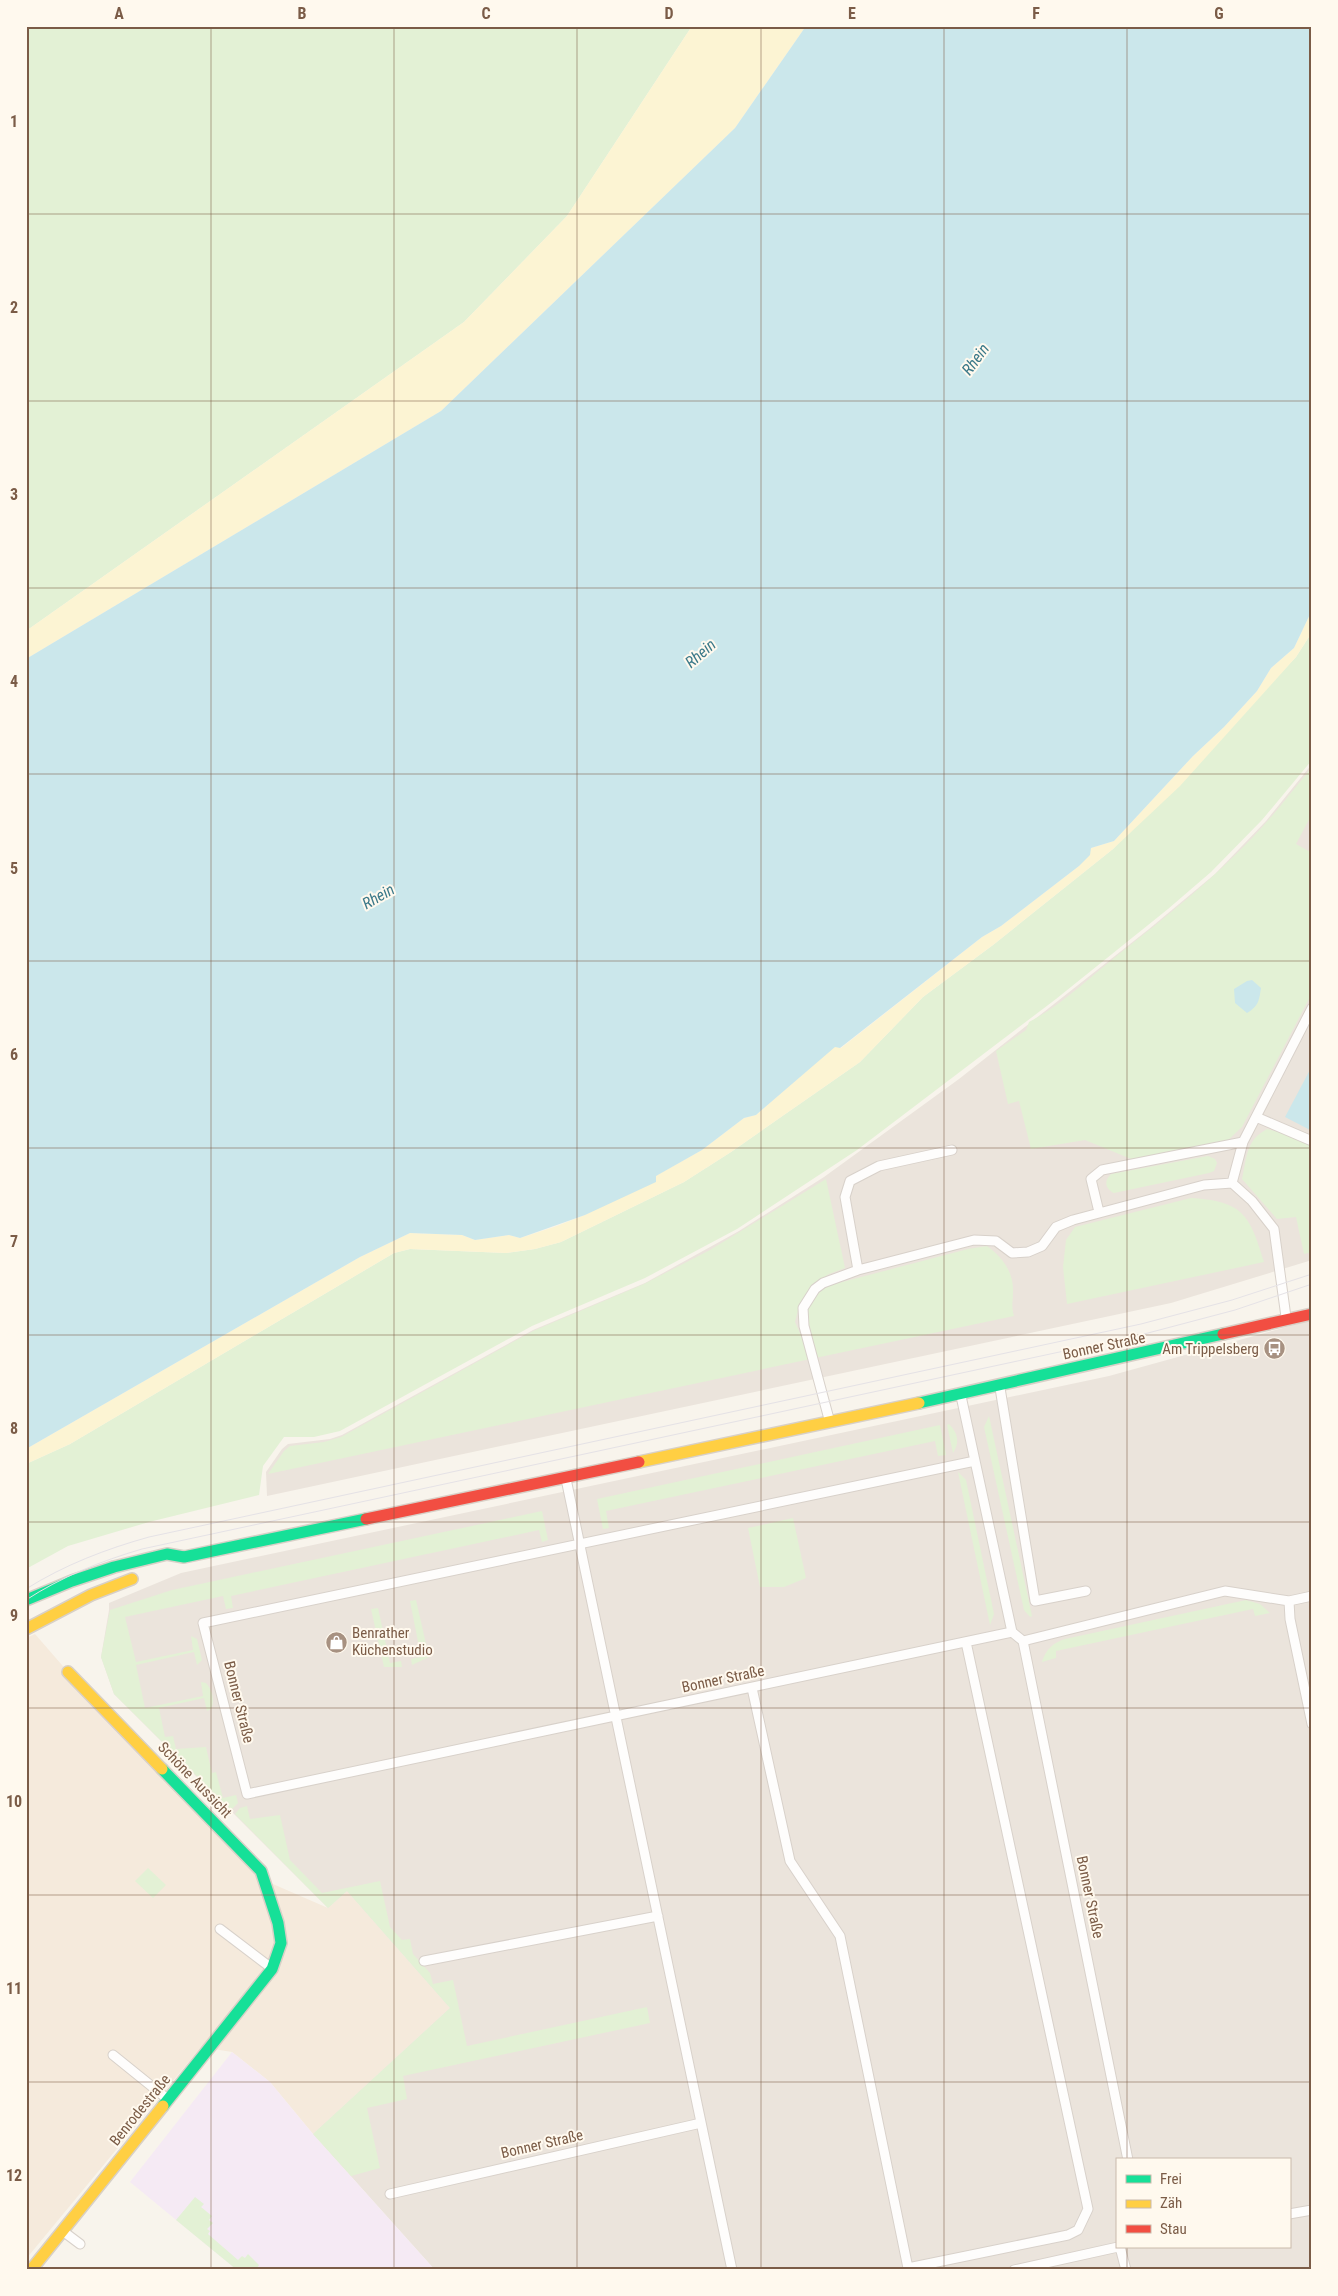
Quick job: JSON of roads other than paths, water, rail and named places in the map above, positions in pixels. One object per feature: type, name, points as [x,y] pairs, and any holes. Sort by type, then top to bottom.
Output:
[{"type":"main road","name":"Bonner Straße","points":[[26,1600],[72,1581],[114,1567],[167,1554],[184,1557],[960,1394],[1312,1314]]},
{"type":"main road","name":"Bonner Straße","points":[[169,1568],[184,1557]]},
{"type":"main road","points":[[26,1629],[103,1589],[145,1575]]},
{"type":"main road","name":"Schöne Aussicht","points":[[68,1672],[261,1871],[278,1923]]},
{"type":"main road","name":"Benrodestraße","points":[[31,2270],[272,1969],[281,1943],[278,1923]]},
{"type":"lane","points":[[1232,1183],[1243,1142],[1312,1008]]},
{"type":"lane","points":[[1256,1117],[1312,1141]]},
{"type":"lane","points":[[1099,1212],[1091,1179],[1102,1170],[1243,1142]]},
{"type":"lane","points":[[858,1270],[845,1197],[850,1181],[879,1166],[952,1150]]},
{"type":"lane","points":[[830,1420],[804,1326],[803,1308],[815,1289],[823,1283],[858,1270],[974,1240],[996,1241],[1012,1253],[1028,1252],[1042,1246],[1056,1227],[1099,1212],[1204,1185],[1232,1183],[1252,1201],[1274,1229],[1286,1320]]},
{"type":"lane","points":[[1000,1384],[1035,1601],[1086,1590]]},
{"type":"lane","points":[[960,1394],[1012,1632],[1023,1641],[1225,1590],[1289,1601],[1312,1596]]},
{"type":"lane","name":"Bonner Straße","points":[[975,1461],[203,1623],[247,1794],[1012,1632]]},
{"type":"lane","points":[[565,1476],[732,2270]]},
{"type":"lane","points":[[1289,1601],[1290,1619],[1312,1724]]},
{"type":"lane","name":"Bonner Straße","points":[[1023,1641],[1128,2158]]},
{"type":"lane","points":[[752,1688],[790,1861],[840,1936],[908,2268],[1068,2235],[1078,2230],[1088,2209],[966,1642]]},
{"type":"lane","points":[[424,1961],[658,1916]]},
{"type":"lane","points":[[220,1929],[272,1969]]},
{"type":"lane","points":[[113,2055],[167,2099]]},
{"type":"lane","name":"Bonner Straße","points":[[390,2194],[701,2123]]},
{"type":"lane","points":[[1290,2214],[1312,2210]]},
{"type":"lane","points":[[62,2231],[80,2244]]},
{"type":"lane","points":[[1014,2270],[1116,2248]]},
{"type":"lane","points":[[1119,2248],[1126,2270]]},
{"type":"water","name":"Rhein","points":[[806,26],[1312,26],[1312,610],[1294,648],[1271,668],[1257,691],[1114,841],[1091,848],[1090,855],[1079,866],[1001,926],[982,937],[840,1048],[835,1047],[756,1115],[744,1118],[702,1150],[656,1176],[656,1182],[585,1215],[520,1238],[509,1235],[475,1240],[462,1235],[410,1233],[360,1257],[26,1449],[26,659],[441,411],[735,128]]},
{"type":"water","points":[[1252,980],[1261,988],[1260,996],[1254,1008],[1247,1013],[1235,1003],[1234,989]]},
{"type":"water","points":[[1312,1066],[1312,1131],[1285,1117]]},
{"type":"tram line","points":[[26,1589],[55,1572],[86,1558],[149,1537],[1141,1324],[1232,1300],[1312,1274]]},
{"type":"tram line","points":[[26,1600],[82,1570],[142,1549],[1148,1333],[1235,1310],[1312,1284]]},
{"type":"place","name":"Am Trippelsberg","points":[[1275,1349]]},
{"type":"place","name":"Benrather Küchenstudio","points":[[336,1642]]}]
